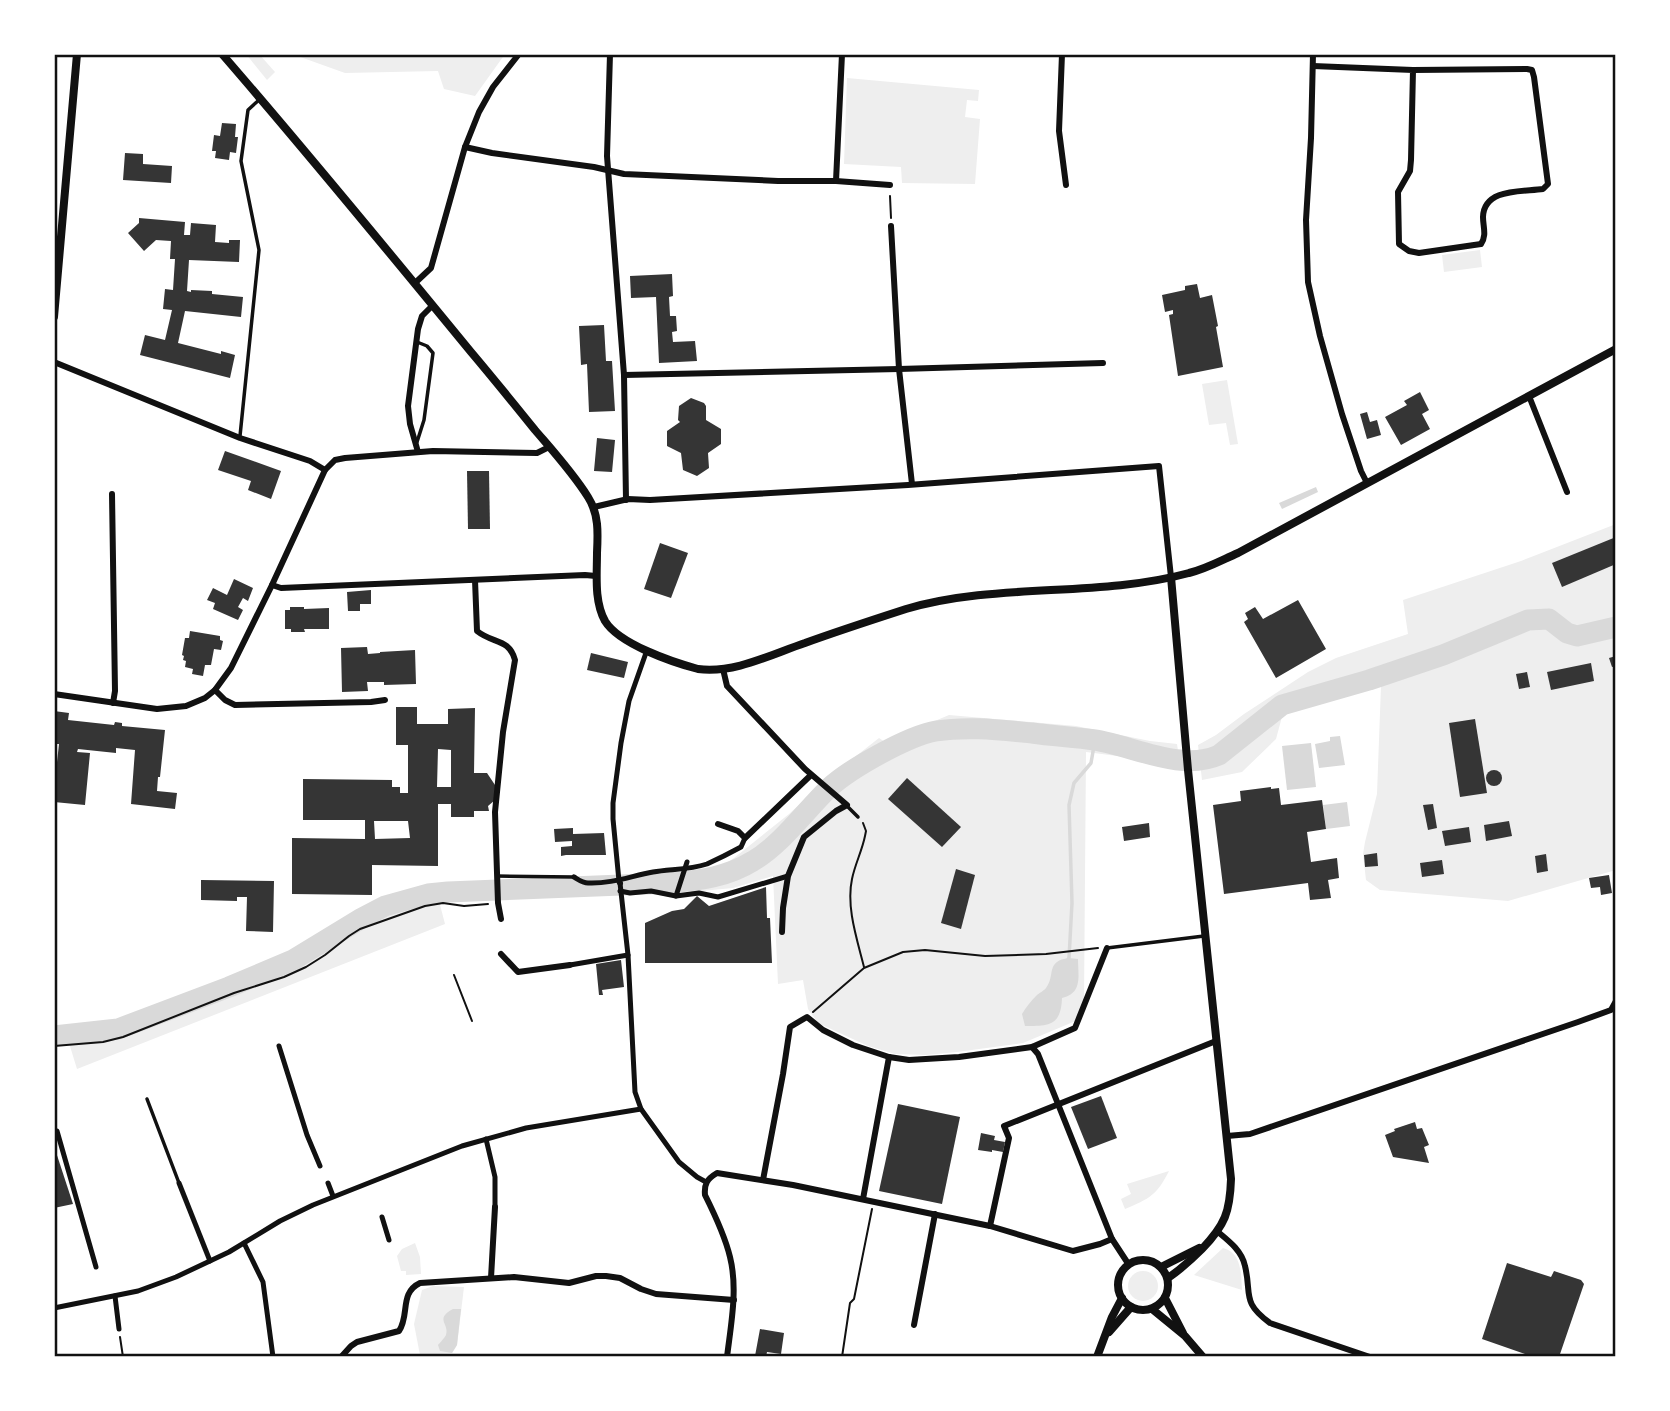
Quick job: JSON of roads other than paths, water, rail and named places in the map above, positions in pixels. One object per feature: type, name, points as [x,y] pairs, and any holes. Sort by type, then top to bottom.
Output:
[{"type":"street","points":[[54,317],[76,54]]},
{"type":"street","points":[[222,54],[550,447],[594,507],[598,529],[597,576],[604,620],[620,637],[698,669],[723,669],[931,603],[984,595],[1112,586],[1171,578],[1196,571],[1238,553],[1616,349]]},
{"type":"street","points":[[415,283],[431,268],[478,112],[519,54]]},
{"type":"street","points":[[610,54],[608,171],[624,375],[626,500]]},
{"type":"street","points":[[836,181],[842,54]]},
{"type":"street","points":[[1062,54],[1059,131],[1066,185]]},
{"type":"street","points":[[1313,54],[1306,220],[1308,282],[1342,414],[1367,483]]},
{"type":"street","points":[[1313,66],[1413,70],[1532,70],[1548,184],[1543,189],[1502,194],[1492,198],[1485,205],[1485,238],[1481,244],[1419,253],[1409,251],[1399,244],[1398,192],[1412,160],[1413,70]]},
{"type":"street","points":[[466,147],[624,174],[890,185]]},
{"type":"street","points":[[891,226],[899,369],[912,484]]},
{"type":"street","points":[[417,448],[408,406],[422,316],[433,305]]},
{"type":"street","points":[[54,362],[240,438],[310,461],[325,470]]},
{"type":"street","points":[[624,375],[1103,363]]},
{"type":"street","points":[[1529,396],[1567,492]]},
{"type":"street","points":[[54,694],[157,709],[186,706],[205,698],[215,690],[230,668],[272,585],[325,470],[335,460],[417,448],[537,453],[550,447]]},
{"type":"street","points":[[594,507],[626,500],[912,484],[1159,466],[1227,1136],[1230,1192],[1226,1214],[1218,1232],[1183,1268],[1168,1278]]},
{"type":"street","points":[[112,494],[113,703]]},
{"type":"street","points":[[272,585],[281,588],[597,576]]},
{"type":"street","points":[[475,580],[477,631],[507,645],[515,660],[503,732],[495,812],[501,919]]},
{"type":"street","points":[[647,650],[629,701],[612,819],[628,955],[635,1092],[641,1109],[679,1162],[706,1182]]},
{"type":"street","points":[[723,669],[727,686],[811,775],[847,806],[836,811],[804,837],[788,876],[782,932]]},
{"type":"street","points":[[215,690],[225,700],[236,705],[371,702],[384,699]]},
{"type":"street","points":[[620,886],[630,876],[705,864],[741,847],[745,838],[811,775]]},
{"type":"street","points":[[718,824],[738,831],[745,838]]},
{"type":"street","points":[[677,894],[687,862]]},
{"type":"street","points":[[574,877],[585,884],[620,886],[630,893],[699,893],[718,897],[788,876]]},
{"type":"street","points":[[763,1180],[790,1027],[807,1017],[840,1039],[889,1057],[909,1060],[930,1060],[1032,1047],[1075,1028],[1107,948]]},
{"type":"street","points":[[501,954],[518,972],[628,955]]},
{"type":"street","points":[[1227,1136],[1250,1134],[1613,1011],[1616,1001]]},
{"type":"street","points":[[990,1226],[1009,1138],[1004,1126],[1216,1041]]},
{"type":"street","points":[[279,1046],[307,1135],[320,1166]]},
{"type":"street","points":[[1032,1047],[1059,1104],[1112,1239],[1129,1265]]},
{"type":"street","points":[[863,1199],[889,1057]]},
{"type":"street","points":[[54,1308],[138,1291],[163,1282],[333,1196],[462,1146],[526,1128],[641,1109]]},
{"type":"street","points":[[523,1119],[526,1128]]},
{"type":"street","points":[[57,1131],[96,1267]]},
{"type":"street","points":[[485,1139],[495,1177],[491,1278]]},
{"type":"street","points":[[727,1357],[734,1278],[731,1258],[705,1195],[706,1182],[717,1173],[863,1199],[990,1226],[1073,1251],[1112,1239]]},
{"type":"street","points":[[371,1182],[374,1190]]},
{"type":"street","points":[[179,1183],[209,1261]]},
{"type":"street","points":[[328,1183],[333,1196]]},
{"type":"street","points":[[914,1325],[934,1214]]},
{"type":"street","points":[[382,1217],[389,1240]]},
{"type":"street","points":[[1218,1232],[1229,1240],[1240,1254],[1245,1266],[1248,1294],[1253,1309],[1270,1323],[1370,1357]]},
{"type":"street","points":[[244,1242],[263,1282],[273,1357]]},
{"type":"street","points":[[1161,1267],[1206,1245]]},
{"type":"street","points":[[1142,1260],[1161,1267],[1168,1278],[1168,1290],[1160,1305],[1143,1311],[1131,1307],[1119,1291],[1121,1274],[1129,1265],[1142,1260]]},
{"type":"street","points":[[341,1357],[357,1342],[399,1331],[403,1325],[407,1296],[415,1285],[420,1283],[514,1277],[569,1283],[606,1276],[620,1278],[656,1294],[734,1300]]},
{"type":"street","points":[[103,1289],[106,1297]]},
{"type":"street","points":[[115,1296],[119,1329]]},
{"type":"street","points":[[1097,1357],[1122,1298]]},
{"type":"street","points":[[1165,1298],[1185,1336]]},
{"type":"street","points":[[1107,1334],[1131,1307]]},
{"type":"street","points":[[1152,1309],[1185,1336],[1203,1357]]},
{"type":"lane","points":[[240,438],[259,250],[241,161],[248,110],[261,99]]},
{"type":"lane","points":[[416,342],[427,346],[433,353],[417,448]]},
{"type":"lane","points":[[847,806],[858,817]]},
{"type":"lane","points":[[497,878],[574,877]]},
{"type":"lane","points":[[1107,948],[1206,935]]},
{"type":"lane","points":[[147,1099],[179,1183]]},
{"type":"waterway","points":[[54,1036],[118,1029],[229,987],[293,960],[385,906],[428,894],[672,883],[724,874],[763,854],[783,837],[829,788],[851,771],[924,734],[960,729],[1008,731],[1095,740],[1173,759],[1204,759],[1219,755],[1282,705],[1443,655],[1528,620],[1549,619],[1567,633],[1577,636],[1616,627]]},
{"type":"waterway","points":[[1067,961],[1072,903],[1069,805],[1074,783],[1091,763],[1095,740]]}]
